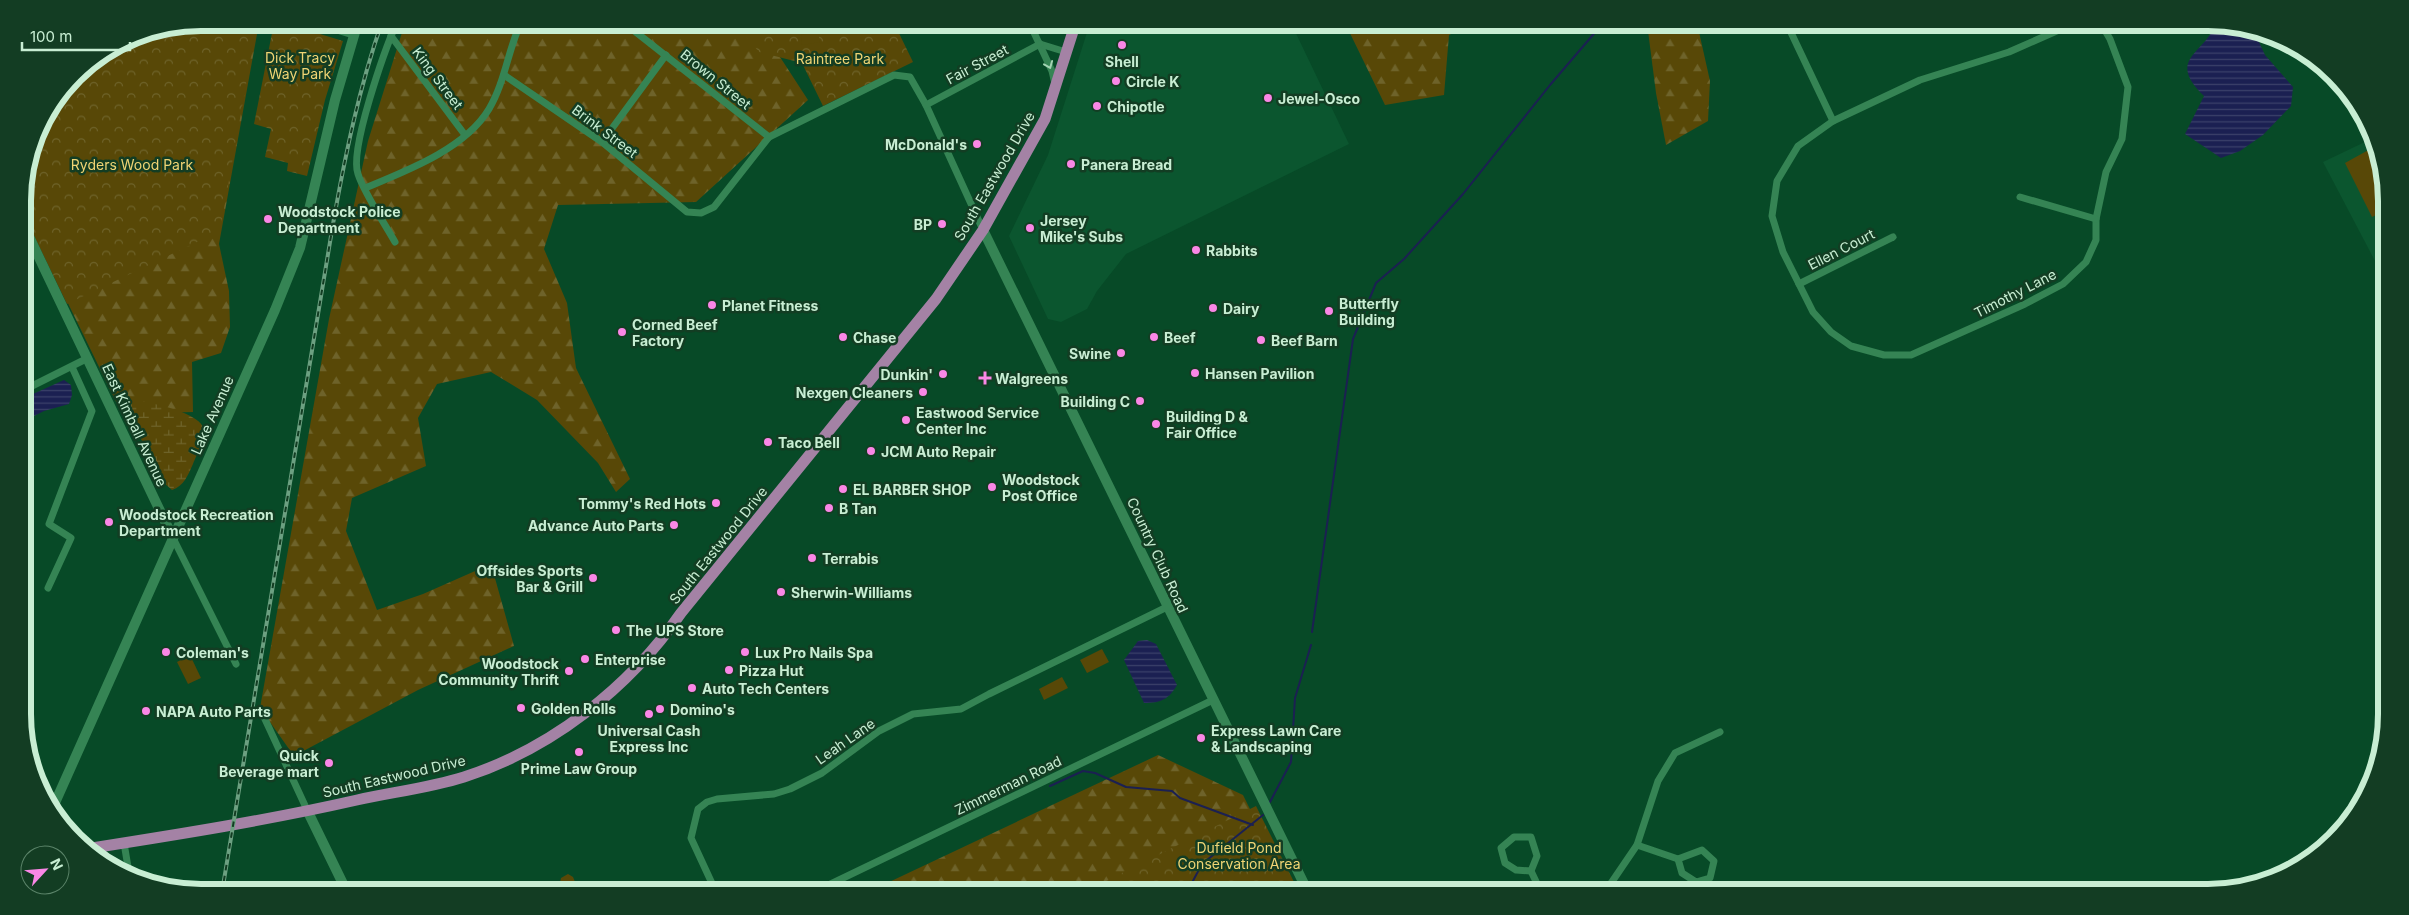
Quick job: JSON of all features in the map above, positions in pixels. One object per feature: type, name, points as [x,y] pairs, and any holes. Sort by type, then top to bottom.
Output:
[{"type":"main road","name":"South Eastwood Drive","points":[[97,847],[308,812],[428,787],[475,773],[529,749],[603,700],[661,641],[681,613],[936,299],[984,230],[1046,119],[1073,32]]},
{"type":"street","points":[[1790,31],[1833,121]]},
{"type":"street","points":[[1799,284],[1783,252],[1772,216],[1777,181],[1798,146],[1833,121],[1920,80],[2009,52],[2056,31]]},
{"type":"street","name":"Timothy Lane","points":[[1799,284],[1813,312],[1831,332],[1851,346],[1884,355],[1911,355],[2025,304],[2063,284],[2086,262],[2096,240],[2096,218],[2106,172],[2122,139],[2128,87],[2105,31]]},
{"type":"street","points":[[343,32],[353,35]]},
{"type":"street","name":"Lake Avenue","points":[[56,801],[300,248],[335,100],[354,32]]},
{"type":"street","points":[[392,32],[364,119],[358,150],[357,174],[395,242]]},
{"type":"street","points":[[366,188],[428,161],[466,135],[489,109],[509,62],[513,39],[516,32]]},
{"type":"street","name":"Brown Street","points":[[636,32],[769,137]]},
{"type":"street","points":[[1034,32],[1052,71],[1055,88]]},
{"type":"street","name":"King Street","points":[[391,36],[466,135]]},
{"type":"street","points":[[1040,44],[1066,52]]},
{"type":"street","name":"Fair Street","points":[[926,105],[1040,44]]},
{"type":"street","points":[[602,142],[666,55]]},
{"type":"street","points":[[769,137],[894,74],[910,77],[926,105],[984,230]]},
{"type":"street","name":"Brink Street","points":[[504,75],[602,142],[687,212],[700,213],[714,207],[769,137]]},
{"type":"street","points":[[2020,197],[2096,218]]},
{"type":"street","name":"Country Club Road","points":[[984,230],[1304,883]]},
{"type":"street","name":"Ellen Court","points":[[1799,284],[1893,237]]},
{"type":"street","name":"East Kimball Avenue","points":[[32,242],[173,538],[236,664]]},
{"type":"street","points":[[32,386],[88,358]]},
{"type":"street","points":[[48,588],[71,538],[49,524],[92,411],[72,367]]},
{"type":"street","name":"Leah Lane","points":[[712,884],[691,838],[698,810],[708,802],[717,798],[774,794],[790,789],[822,773],[879,730],[913,714],[960,710],[1167,607]]},
{"type":"street","name":"Zimmerman Road","points":[[831,884],[1213,700]]},
{"type":"street","points":[[264,717],[343,884]]},
{"type":"street","points":[[1611,883],[1637,845],[1658,781],[1675,753],[1720,732]]},
{"type":"street","points":[[1531,871],[1516,870],[1505,862],[1501,848],[1514,837],[1531,837],[1537,856],[1531,871],[1537,883]]},
{"type":"street","points":[[124,843],[128,867]]},
{"type":"street","points":[[1637,845],[1678,859],[1702,850],[1714,861],[1710,878],[1696,882],[1682,873],[1678,859]]},
{"type":"shaded area","points":[[1295,31],[1349,144],[1126,254],[1097,291],[1087,309],[1061,322],[1048,319],[1009,236],[1048,155],[1087,32]]},
{"type":"shaded area","points":[[2212,31],[2218,32],[2256,39],[2265,55],[2293,87],[2291,106],[2263,135],[2240,151],[2221,158],[2185,134],[2204,96],[2193,84],[2188,74],[2188,65],[2191,58]]},
{"type":"shaded area","points":[[2366,141],[2376,179],[2378,267],[2323,162]]},
{"type":"shaded area","points":[[64,380],[71,385],[72,395],[69,404],[44,411],[32,417],[32,395]]},
{"type":"shaded area","points":[[1147,640],[1156,644],[1177,685],[1168,697],[1155,702],[1144,703],[1124,660],[1138,641]]},
{"type":"green space","points":[[1349,31],[1457,31],[1449,35],[1444,95],[1385,105]]},
{"type":"green space","points":[[1648,31],[1699,31],[1710,81],[1708,121],[1666,145],[1656,93]]},
{"type":"green space","name":"Ryders Wood Park","points":[[191,32],[257,32],[219,244],[229,291],[230,327],[221,353],[192,362],[193,412],[122,414],[32,229],[33,179],[40,147],[54,116],[66,98],[98,66],[116,54],[147,40],[168,35]]},
{"type":"green space","name":"Ryders Wood Park","points":[[191,32],[255,32],[220,231],[67,304],[32,231],[32,191],[37,158],[49,126],[66,98],[98,66],[116,54],[147,40]]},
{"type":"green space","name":"Dick Tracy Way Park","points":[[272,32],[313,32],[343,41],[325,100],[307,176],[287,171],[288,163],[265,157],[271,129],[254,124]]},
{"type":"green space","points":[[402,32],[764,32],[808,100],[696,202],[558,205],[544,249],[567,303],[576,368],[630,479],[616,492],[598,463],[537,400],[491,372],[437,384],[418,418],[426,466],[352,498],[346,531],[377,610],[423,594],[491,564],[514,646],[418,690],[294,756],[260,708],[329,319],[368,141]]},
{"type":"green space","name":"Raintree Park","points":[[742,32],[898,32],[913,62],[823,106],[802,63],[759,52]]},
{"type":"green space","points":[[818,32],[820,42],[802,45],[801,35]]},
{"type":"green space","points":[[2369,150],[2376,179],[2378,214],[2372,217],[2345,163]]},
{"type":"green space","points":[[121,400],[152,403],[179,411],[198,421],[203,427],[204,431],[199,451],[185,480],[180,486],[172,490],[163,482]]},
{"type":"green space","points":[[1102,649],[1109,662],[1087,673],[1080,660]]},
{"type":"green space","points":[[190,655],[201,678],[188,684],[177,662]]},
{"type":"green space","points":[[1062,677],[1068,688],[1044,700],[1039,689]]},
{"type":"green space","points":[[1158,755],[1243,795],[1287,883],[886,884]]},
{"type":"green space","name":"Dufield Pond Conservation Area","points":[[1256,806],[1295,883],[1101,884]]},
{"type":"green space","points":[[568,874],[573,877],[576,884],[560,884],[561,878]]},
{"type":"waterway","points":[[1312,632],[1353,339],[1376,283],[1404,259],[1463,194],[1550,85],[1596,31]]},
{"type":"waterway","points":[[1270,802],[1291,762],[1295,698],[1311,645]]},
{"type":"waterway","points":[[1050,786],[1083,771],[1095,773],[1126,787],[1172,791],[1180,798],[1253,825]]},
{"type":"waterway","points":[[1192,884],[1202,864],[1263,815]]},
{"type":"railway","points":[[223,884],[338,199],[360,97],[379,32]]},
{"type":"place","name":"Shell","points":[[1122,45]]},
{"type":"place","name":"Circle K","points":[[1116,81]]},
{"type":"place","name":"Jewel-Osco","points":[[1268,98]]},
{"type":"place","name":"Chipotle","points":[[1097,106]]},
{"type":"place","name":"McDonald's","points":[[977,144]]},
{"type":"place","name":"Panera Bread","points":[[1071,164]]},
{"type":"place","name":"Woodstock Police Department","points":[[268,219]]},
{"type":"place","name":"BP","points":[[942,224]]},
{"type":"place","name":"Jersey Mike's Subs","points":[[1030,228]]},
{"type":"place","name":"Rabbits","points":[[1196,250]]},
{"type":"place","name":"Planet Fitness","points":[[712,305]]},
{"type":"place","name":"Dairy","points":[[1213,308]]},
{"type":"place","name":"Butterfly Building","points":[[1329,311]]},
{"type":"place","name":"Corned Beef Factory","points":[[622,332]]},
{"type":"place","name":"Chase","points":[[843,337]]},
{"type":"place","name":"Beef","points":[[1154,337]]},
{"type":"place","name":"Beef Barn","points":[[1261,340]]},
{"type":"place","name":"Swine","points":[[1121,353]]},
{"type":"place","name":"Hansen Pavilion","points":[[1195,373]]},
{"type":"place","name":"Dunkin'","points":[[943,374]]},
{"type":"place","name":"Walgreens","points":[[985,378]]},
{"type":"place","name":"Nexgen Cleaners","points":[[923,392]]},
{"type":"place","name":"Building C","points":[[1140,401]]},
{"type":"place","name":"Eastwood Service Center Inc","points":[[906,420]]},
{"type":"place","name":"Building D & Fair Office","points":[[1156,424]]},
{"type":"place","name":"Taco Bell","points":[[768,442]]},
{"type":"place","name":"JCM Auto Repair","points":[[871,451]]},
{"type":"place","name":"Woodstock Post Office","points":[[992,487]]},
{"type":"place","name":"EL BARBER SHOP","points":[[843,489]]},
{"type":"place","name":"Tommy's Red Hots","points":[[716,503]]},
{"type":"place","name":"B Tan","points":[[829,508]]},
{"type":"place","name":"Woodstock Recreation Department","points":[[109,522]]},
{"type":"place","name":"Advance Auto Parts","points":[[674,525]]},
{"type":"place","name":"Terrabis","points":[[812,558]]},
{"type":"place","name":"Offsides Sports Bar & Grill","points":[[593,578]]},
{"type":"place","name":"Sherwin-Williams","points":[[781,592]]},
{"type":"place","name":"The UPS Store","points":[[616,630]]},
{"type":"place","name":"Coleman's","points":[[166,652]]},
{"type":"place","name":"Lux Pro Nails Spa","points":[[745,652]]},
{"type":"place","name":"Enterprise","points":[[585,659]]},
{"type":"place","name":"Pizza Hut","points":[[729,670]]},
{"type":"place","name":"Woodstock Community Thrift","points":[[569,671]]},
{"type":"place","name":"Auto Tech Centers","points":[[692,688]]},
{"type":"place","name":"Golden Rolls","points":[[521,708]]},
{"type":"place","name":"Domino's","points":[[660,709]]},
{"type":"place","name":"NAPA Auto Parts","points":[[146,711]]},
{"type":"place","name":"Universal Cash Express Inc","points":[[649,714]]},
{"type":"place","name":"Express Lawn Care & Landscaping","points":[[1201,738]]},
{"type":"place","name":"Prime Law Group","points":[[579,752]]},
{"type":"place","name":"Quick Beverage mart","points":[[329,763]]}]
